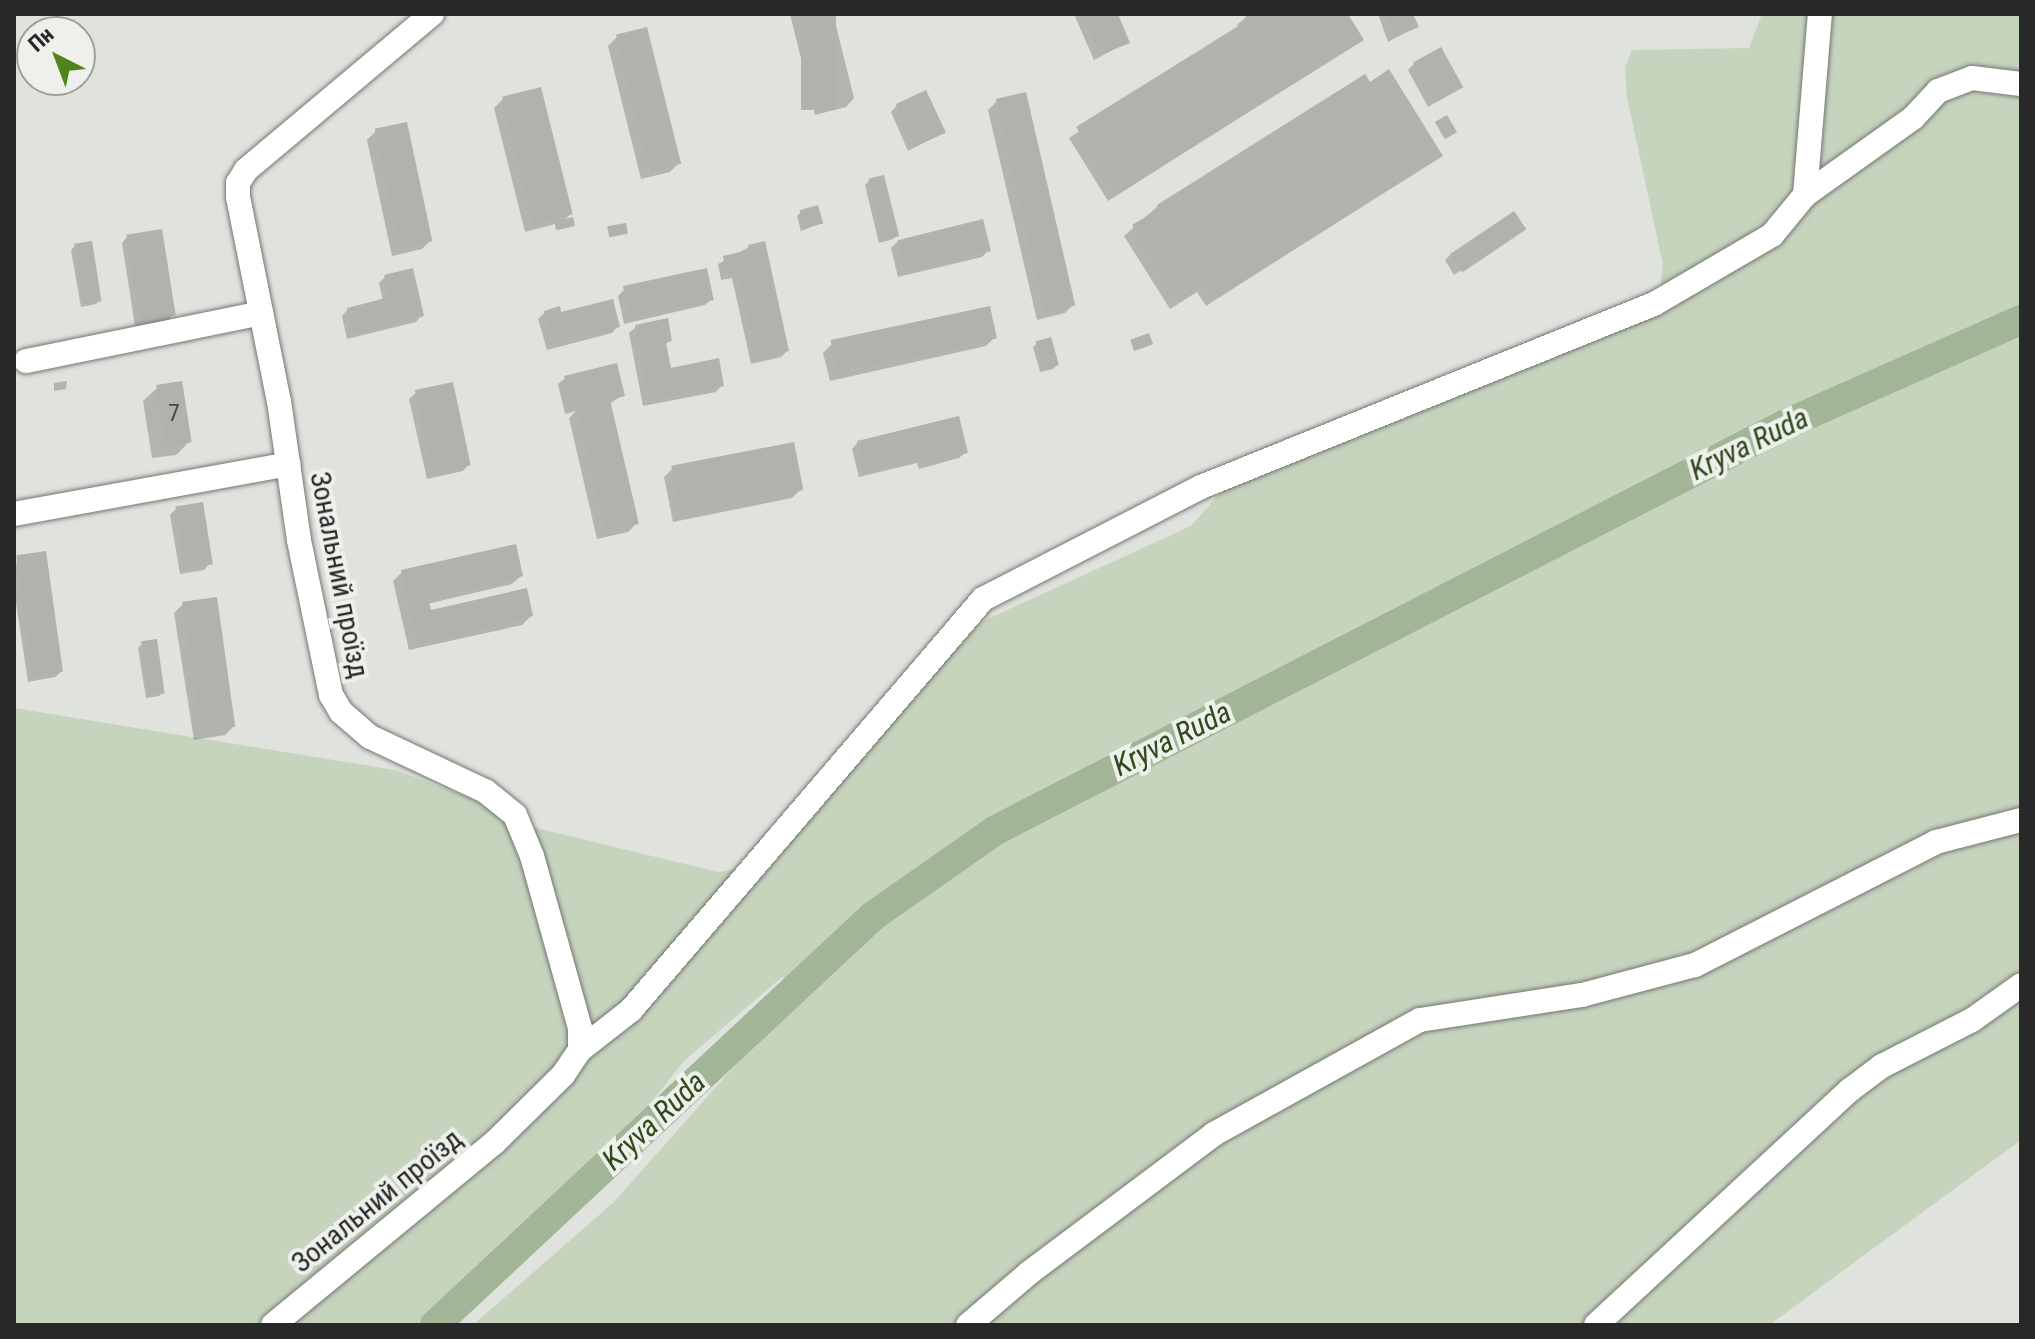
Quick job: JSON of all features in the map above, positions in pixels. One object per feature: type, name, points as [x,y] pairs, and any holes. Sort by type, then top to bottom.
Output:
[{"type":"street","name":"Зональний проїзд","points":[[273,1325],[494,1143],[563,1075],[580,1050],[580,1028],[525,835],[515,815],[485,791],[370,737],[341,712],[331,695],[299,540],[238,183],[267,152],[432,14]]},
{"type":"street","points":[[1805,195],[1820,14]]},
{"type":"street","points":[[580,1050],[631,1010],[983,599],[1201,487],[1654,304],[1772,235],[1805,195],[1913,118],[1938,91],[1972,78],[2021,84]]},
{"type":"street","points":[[26,361],[261,313]]},
{"type":"street","points":[[16,513],[288,464]]},
{"type":"street","points":[[968,1325],[1029,1273],[1214,1134],[1420,1020],[1582,995],[1695,965],[1936,842],[2021,820]]},
{"type":"street","points":[[1596,1325],[1850,1090],[1882,1066],[1972,1020],[2021,985]]},
{"type":"green space","points":[[1762,14],[2021,14],[2021,1140],[1769,1325],[473,1325],[614,1202],[755,1043],[818,987],[782,977],[684,1061],[618,1144],[420,1325],[14,1325],[14,708],[395,770],[478,801],[507,821],[718,872],[760,866],[867,740],[983,621],[1191,526],[1221,492],[1659,296],[1663,265],[1627,97],[1625,67],[1632,50],[1749,48]]},
{"type":"building","points":[[801,14],[836,14],[836,110],[801,110]]},
{"type":"building","points":[[1083,14],[1118,14],[1130,43],[1100,55]]},
{"type":"building","points":[[1244,14],[1348,14],[1364,40],[1118,194],[1076,127],[1248,20]]},
{"type":"building","points":[[1386,14],[1413,14],[1419,27],[1395,37]]},
{"type":"building","points":[[647,27],[681,164],[650,172],[616,35]]},
{"type":"building","points":[[1441,47],[1463,87],[1435,103],[1413,63]]},
{"type":"building","points":[[1389,69],[1443,156],[1215,299],[1206,284],[1179,301],[1132,225],[1159,209],[1157,205],[1365,74],[1370,82]]},
{"type":"building","points":[[541,87],[573,214],[534,224],[502,97]]},
{"type":"building","points":[[926,90],[946,133],[916,147],[896,104]]},
{"type":"building","points":[[1026,92],[1075,305],[1045,312],[996,99]]},
{"type":"building","points":[[1447,115],[1457,132],[1445,139],[1435,122]]},
{"type":"building","points":[[407,122],[432,241],[400,248],[375,129]]},
{"type":"building","points":[[884,175],[899,236],[884,240],[868,179]]},
{"type":"building","points":[[818,205],[823,223],[805,229],[800,210]]},
{"type":"building","points":[[1514,211],[1526,229],[1462,272],[1450,254]]},
{"type":"building","points":[[573,217],[575,226],[557,230],[555,221]]},
{"type":"building","points":[[983,219],[991,251],[906,272],[898,240]]},
{"type":"building","points":[[626,223],[628,234],[609,237],[607,226]]},
{"type":"building","points":[[162,229],[176,315],[140,321],[126,235]]},
{"type":"building","points":[[92,241],[102,301],[84,304],[74,244]]},
{"type":"building","points":[[765,241],[789,351],[757,358],[738,273],[727,275],[723,256],[749,250],[748,245]]},
{"type":"building","points":[[413,268],[424,316],[353,334],[347,308],[390,297],[384,275]]},
{"type":"building","points":[[707,268],[714,300],[630,318],[623,286]]},
{"type":"building","points":[[613,299],[620,327],[553,345],[544,311],[560,306],[561,312]]},
{"type":"building","points":[[990,306],[997,338],[837,372],[831,340]]},
{"type":"building","points":[[668,318],[672,341],[666,342],[671,368],[719,358],[724,386],[649,400],[635,325]]},
{"type":"building","points":[[1149,333],[1153,344],[1134,351],[1130,340]]},
{"type":"building","points":[[1051,337],[1059,365],[1044,369],[1036,341]]},
{"type":"building","points":[[617,363],[625,396],[610,400],[639,524],[606,531],[577,407],[571,409],[564,376]]},
{"type":"building","points":[[182,381],[192,442],[166,446],[156,385]]},
{"type":"building","points":[[453,382],[471,465],[433,473],[415,390]]},
{"type":"building","points":[[959,416],[968,453],[925,463],[924,458],[865,472],[857,441]]},
{"type":"building","points":[[794,442],[803,490],[681,514],[671,466]]},
{"type":"building","points":[[203,502],[213,564],[185,569],[175,506]]},
{"type":"building","points":[[516,544],[523,576],[428,598],[431,610],[527,588],[533,616],[418,643],[401,570]]},
{"type":"building","points":[[46,551],[63,672],[33,676],[16,555]]},
{"type":"building","points":[[217,597],[235,727],[201,732],[182,602]]},
{"type":"building","points":[[157,639],[165,693],[149,696],[141,641]]},
{"type":"waterway","name":"Kryva Ruda","points":[[435,1325],[873,916],[996,830],[1786,424],[2021,320]]}]
